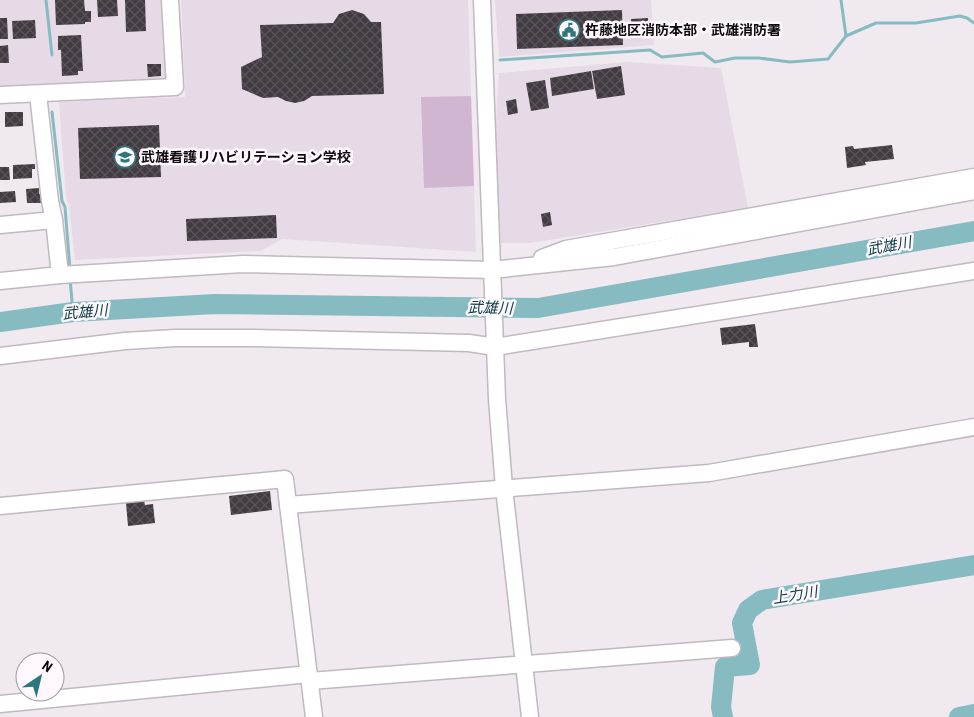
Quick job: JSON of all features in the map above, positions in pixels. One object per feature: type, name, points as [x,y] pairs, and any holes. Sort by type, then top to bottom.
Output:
[{"type":"street","points":[[0,95],[175,87],[170,0]]},
{"type":"street","points":[[482,0],[497,399],[504,488],[530,717]]},
{"type":"street","points":[[38,94],[60,275]]},
{"type":"street","points":[[518,267],[566,249],[974,177]]},
{"type":"street","points":[[0,281],[60,275],[243,264],[492,272],[518,267],[614,256],[974,191]]},
{"type":"street","points":[[0,226],[54,220]]},
{"type":"street","points":[[0,356],[125,341],[175,338],[264,338],[495,345],[974,271]]},
{"type":"street","points":[[288,505],[709,473],[974,427]]},
{"type":"street","points":[[0,506],[285,479],[314,717]]},
{"type":"street","points":[[0,704],[310,678],[524,665],[724,648]]},
{"type":"shaded area","points":[[0,0],[164,0],[168,82],[0,89]]},
{"type":"shaded area","points":[[181,0],[468,0],[476,252],[282,239],[261,251],[75,260],[69,205],[66,198],[59,102],[185,97]]},
{"type":"shaded area","points":[[495,0],[651,0],[654,45],[499,57]]},
{"type":"shaded area","points":[[626,62],[721,68],[748,208],[530,243],[501,243],[495,134],[499,73]]},
{"type":"shaded area","points":[[471,96],[474,186],[424,188],[421,97]]},
{"type":"building","points":[[55,0],[84,0],[85,11],[91,11],[91,22],[56,25]]},
{"type":"building","points":[[97,0],[117,0],[118,16],[98,17]]},
{"type":"building","points":[[125,0],[145,0],[146,31],[126,32]]},
{"type":"building","points":[[352,10],[364,14],[371,22],[381,22],[384,94],[312,96],[304,101],[295,103],[278,97],[263,98],[242,89],[241,67],[262,57],[260,25],[333,23],[339,14]]},
{"type":"building","name":"杵藤地区消防本部・武雄消防署","points":[[622,10],[623,45],[517,49],[516,14]]},
{"type":"building","points":[[0,18],[7,18],[8,39],[0,39]]},
{"type":"building","points":[[648,18],[648,25],[642,25],[643,31],[631,31],[631,19]]},
{"type":"building","points":[[35,20],[36,38],[13,39],[12,21]]},
{"type":"building","points":[[81,35],[83,71],[78,71],[78,75],[62,76],[61,50],[58,50],[58,36]]},
{"type":"building","points":[[8,45],[9,63],[0,63],[0,46]]},
{"type":"building","points":[[147,64],[161,64],[161,76],[148,77]]},
{"type":"building","points":[[621,66],[625,95],[597,99],[592,71]]},
{"type":"building","points":[[591,71],[594,89],[552,96],[550,78]]},
{"type":"building","points":[[545,80],[549,108],[531,111],[526,83]]},
{"type":"building","points":[[516,99],[518,113],[508,115],[506,101]]},
{"type":"building","points":[[5,112],[23,112],[23,126],[5,127]]},
{"type":"building","points":[[159,125],[161,177],[80,179],[78,128]]},
{"type":"building","points":[[892,145],[894,159],[865,162],[866,165],[847,168],[845,147],[853,146],[854,149]]},
{"type":"building","points":[[35,164],[35,169],[32,169],[32,178],[13,179],[13,165]]},
{"type":"building","points":[[0,167],[9,167],[10,180],[0,180]]},
{"type":"building","points":[[39,188],[39,194],[42,194],[42,203],[27,203],[26,189]]},
{"type":"building","points":[[15,191],[16,202],[0,203],[0,192]]},
{"type":"building","points":[[550,212],[552,225],[543,227],[541,214]]},
{"type":"building","points":[[276,215],[277,238],[187,241],[186,219]]},
{"type":"building","points":[[755,324],[758,347],[749,347],[749,342],[722,345],[720,328]]},
{"type":"building","points":[[270,491],[272,510],[231,515],[229,496]]},
{"type":"building","points":[[144,501],[145,505],[153,504],[155,523],[128,526],[126,503]]},
{"type":"waterway","points":[[46,0],[52,55]]},
{"type":"waterway","points":[[841,0],[846,36]]},
{"type":"waterway","points":[[500,60],[650,50],[662,57],[703,53],[715,62],[735,58],[759,58],[790,62],[828,59],[846,36],[876,23],[916,23],[960,16],[974,23]]},
{"type":"waterway","points":[[52,112],[62,201],[65,207],[70,270]]},
{"type":"waterway","name":"武雄川","points":[[0,322],[73,312],[215,304],[538,308],[974,231]]},
{"type":"waterway","points":[[70,279],[73,312]]},
{"type":"waterway","name":"上力川","points":[[723,717],[721,707],[725,667],[750,665],[742,623],[748,610],[762,600],[974,565]]},
{"type":"waterway","points":[[723,655],[725,667]]},
{"type":"waterway","points":[[959,717],[974,714]]},
{"type":"place","name":"杵藤地区消防本部・武雄消防署","points":[[569,30]]},
{"type":"place","name":"武雄看護リハビリテーション学校","points":[[125,157]]}]
